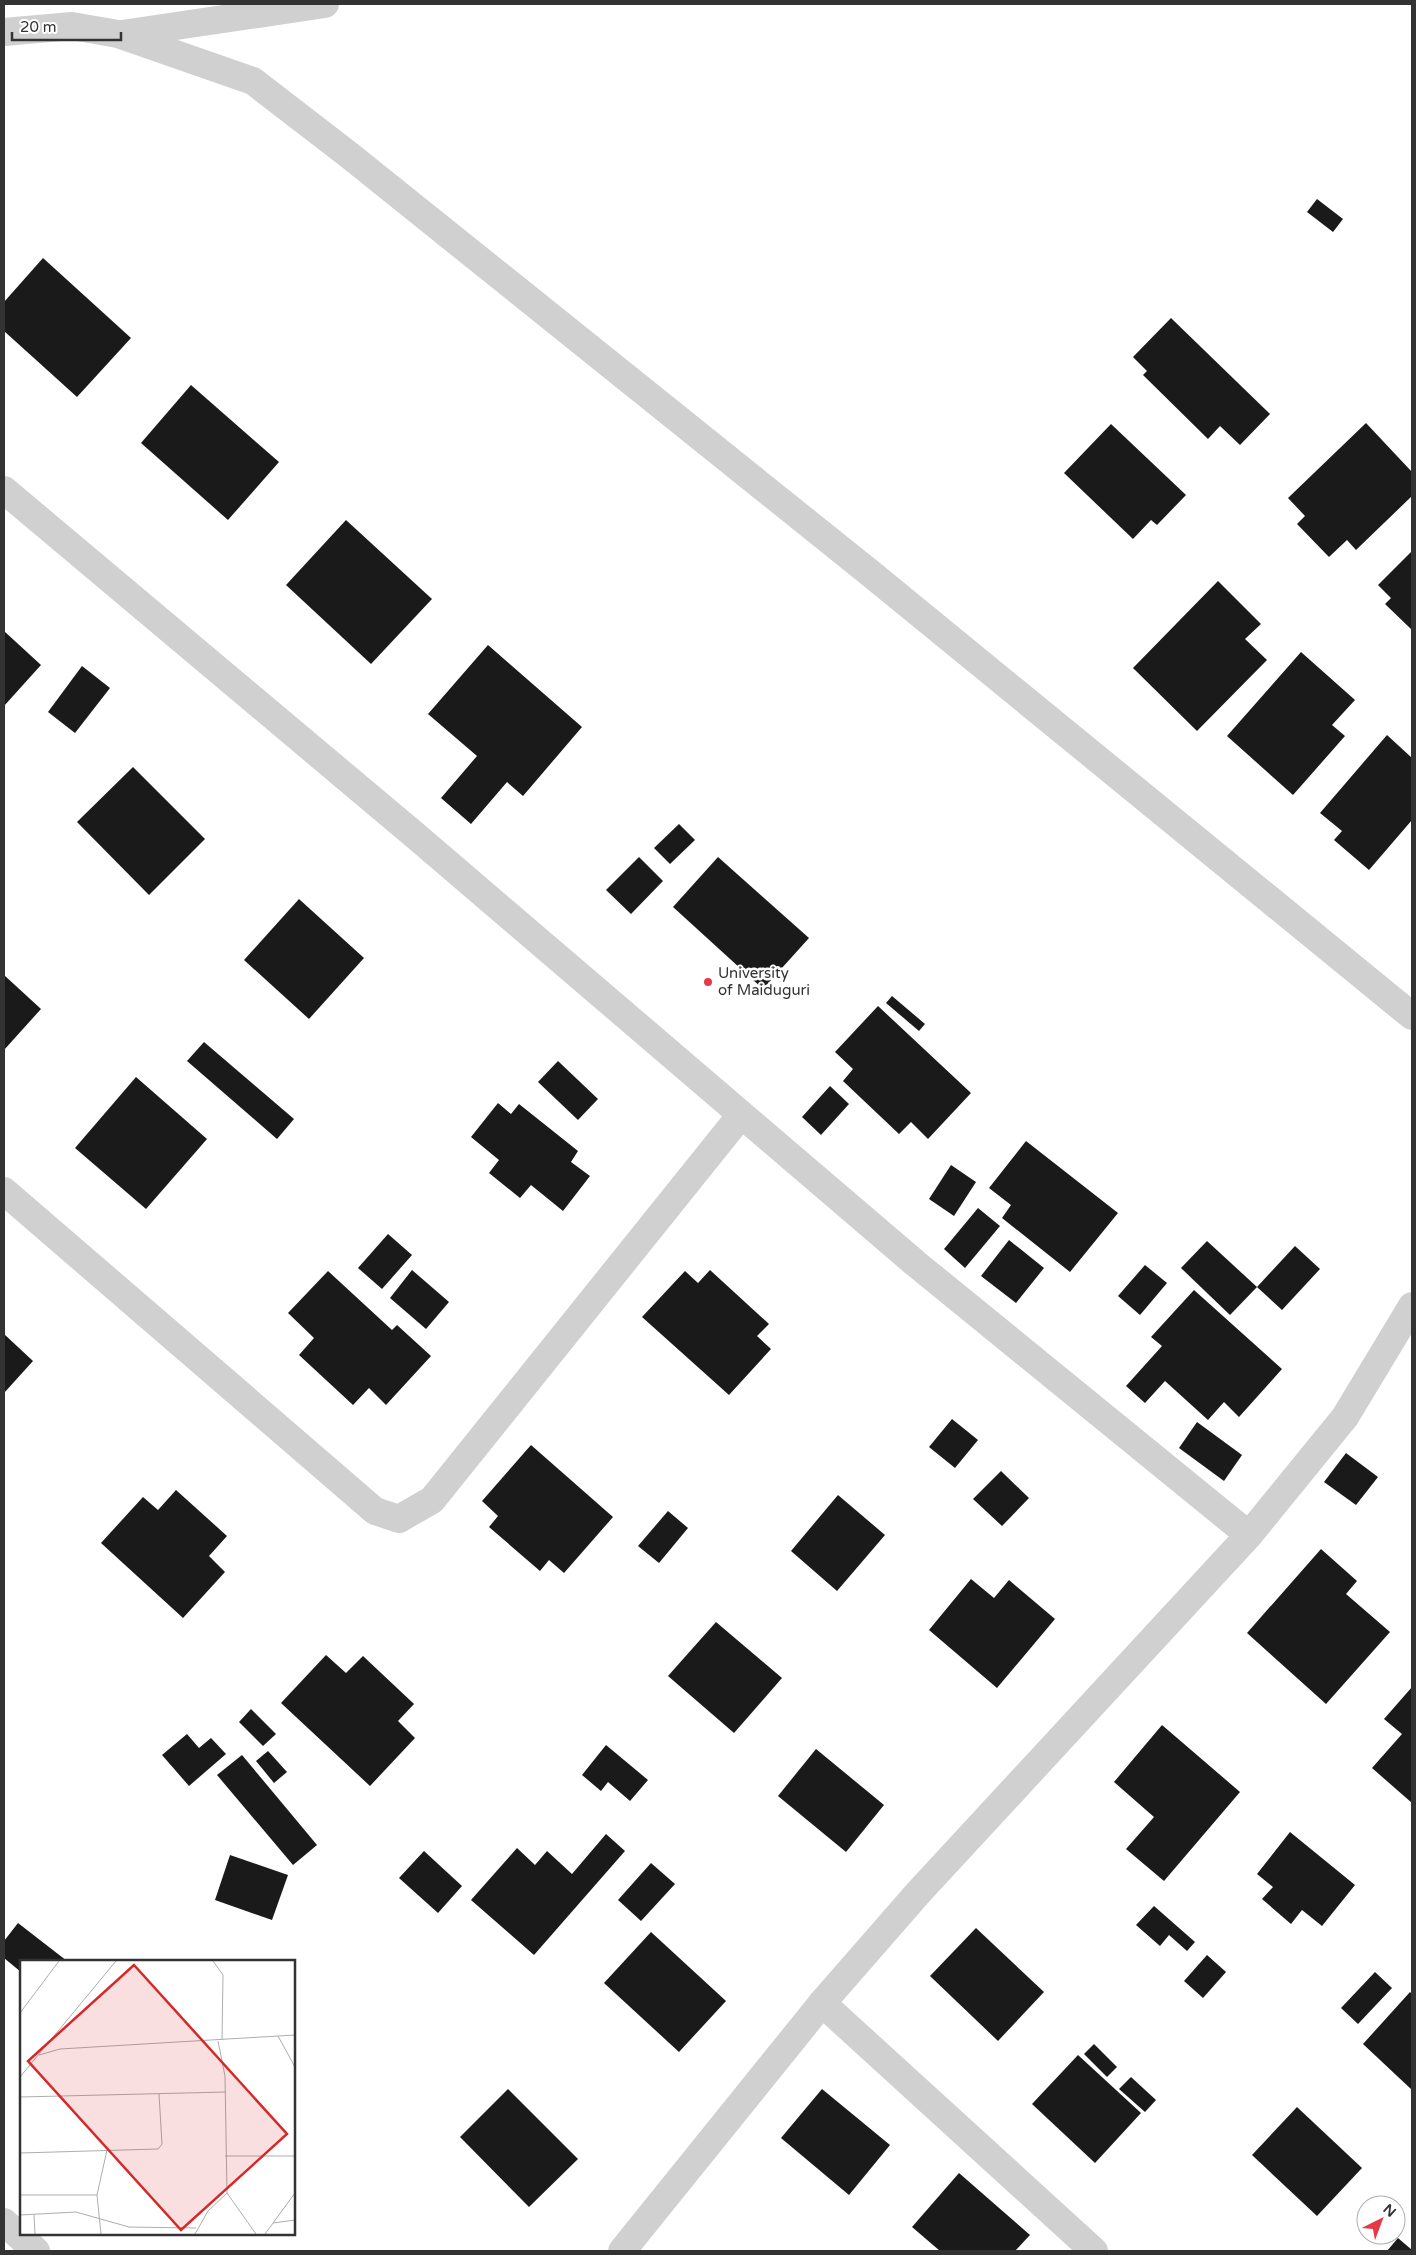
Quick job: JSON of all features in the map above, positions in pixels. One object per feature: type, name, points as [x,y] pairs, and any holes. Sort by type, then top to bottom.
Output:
[{"type":"street","points":[[118,34],[325,4]]},
{"type":"street","points":[[4,32],[72,26],[118,34],[253,81],[878,579],[1412,1016]]},
{"type":"street","points":[[4,490],[417,837],[915,1263],[1249,1535]]},
{"type":"street","points":[[4,1191],[375,1511],[399,1519],[432,1500],[741,1115]]},
{"type":"street","points":[[622,2251],[822,2003],[918,1894],[1249,1535],[1345,1417],[1412,1306]]},
{"type":"street","points":[[822,2003],[1094,2251]]},
{"type":"street","points":[[4,2222],[36,2251]]},
{"type":"building","points":[[1317,199],[1343,219],[1333,232],[1307,212]]},
{"type":"building","points":[[43,258],[131,338],[77,397],[4,331],[4,302]]},
{"type":"building","points":[[1171,318],[1270,414],[1240,445],[1220,426],[1208,439],[1143,375],[1147,371],[1133,357]]},
{"type":"building","points":[[191,385],[279,462],[228,520],[141,443]]},
{"type":"building","points":[[1366,423],[1412,472],[1412,496],[1356,550],[1347,540],[1329,557],[1297,524],[1305,516],[1288,498]]},
{"type":"building","points":[[1111,424],[1186,495],[1157,525],[1151,520],[1133,539],[1064,473]]},
{"type":"building","points":[[346,520],[432,599],[371,664],[286,585]]},
{"type":"building","points":[[1412,551],[1412,630],[1385,604],[1391,598],[1378,585]]},
{"type":"building","points":[[1218,581],[1261,624],[1245,639],[1267,660],[1197,731],[1133,668]]},
{"type":"building","points":[[4,631],[41,665],[4,706]]},
{"type":"building","points":[[488,645],[582,727],[523,796],[507,782],[471,824],[441,798],[477,756],[428,714]]},
{"type":"building","points":[[1301,652],[1355,700],[1332,725],[1345,736],[1293,795],[1227,736]]},
{"type":"building","points":[[82,666],[110,688],[75,733],[48,712]]},
{"type":"building","points":[[1387,735],[1412,758],[1412,820],[1369,870],[1334,840],[1342,831],[1320,813]]},
{"type":"building","points":[[133,767],[205,839],[149,895],[77,822]]},
{"type":"building","points":[[679,824],[695,840],[670,864],[654,848]]},
{"type":"building","points":[[639,857],[663,881],[631,914],[606,890]]},
{"type":"building","points":[[718,857],[809,938],[763,989],[673,907]]},
{"type":"building","points":[[299,899],[364,958],[309,1019],[244,960]]},
{"type":"building","points":[[4,975],[41,1009],[4,1050]]},
{"type":"building","points":[[892,996],[925,1024],[919,1031],[886,1003]]},
{"type":"building","points":[[878,1006],[971,1093],[928,1139],[911,1122],[899,1134],[843,1081],[853,1069],[835,1052]]},
{"type":"building","points":[[204,1042],[294,1119],[277,1139],[187,1061]]},
{"type":"building","points":[[558,1061],[598,1099],[578,1120],[538,1082]]},
{"type":"building","points":[[136,1077],[207,1139],[146,1209],[75,1148]]},
{"type":"building","points":[[830,1086],[849,1104],[821,1135],[802,1117]]},
{"type":"building","points":[[498,1103],[511,1114],[519,1104],[578,1151],[571,1162],[590,1176],[563,1211],[531,1185],[520,1198],[489,1173],[499,1160],[471,1137]]},
{"type":"building","points":[[1026,1141],[1118,1213],[1070,1272],[1002,1218],[1011,1205],[989,1188]]},
{"type":"building","points":[[951,1165],[976,1182],[954,1216],[929,1199]]},
{"type":"building","points":[[978,1208],[1000,1226],[965,1268],[944,1249]]},
{"type":"building","points":[[388,1234],[412,1255],[382,1289],[358,1268]]},
{"type":"building","points":[[1009,1240],[1044,1268],[1016,1303],[981,1276]]},
{"type":"building","points":[[1207,1241],[1257,1287],[1230,1315],[1181,1268]]},
{"type":"building","points":[[1295,1246],[1320,1269],[1282,1310],[1257,1287]]},
{"type":"building","points":[[1145,1265],[1167,1283],[1140,1315],[1118,1296]]},
{"type":"building","points":[[412,1270],[449,1302],[426,1329],[390,1298]]},
{"type":"building","points":[[710,1270],[769,1324],[757,1336],[771,1349],[729,1395],[642,1317],[685,1271],[698,1283]]},
{"type":"building","points":[[328,1271],[392,1330],[397,1325],[431,1356],[386,1405],[369,1388],[353,1405],[299,1355],[314,1338],[288,1313]]},
{"type":"building","points":[[1194,1290],[1282,1369],[1239,1417],[1224,1402],[1208,1420],[1165,1381],[1145,1403],[1126,1386],[1162,1346],[1151,1337]]},
{"type":"building","points":[[4,1334],[33,1361],[4,1393]]},
{"type":"building","points":[[952,1419],[978,1440],[955,1468],[929,1447]]},
{"type":"building","points":[[1197,1422],[1242,1455],[1224,1481],[1179,1448]]},
{"type":"building","points":[[531,1445],[613,1517],[564,1573],[549,1560],[540,1571],[489,1527],[498,1516],[482,1501]]},
{"type":"building","points":[[1346,1453],[1378,1477],[1356,1505],[1324,1482]]},
{"type":"building","points":[[1001,1471],[1029,1498],[1002,1526],[973,1499]]},
{"type":"building","points":[[176,1490],[227,1536],[209,1556],[225,1572],[183,1618],[101,1543],[143,1497],[158,1510]]},
{"type":"building","points":[[838,1495],[885,1535],[837,1591],[791,1551]]},
{"type":"building","points":[[668,1511],[688,1528],[659,1563],[638,1546]]},
{"type":"building","points":[[1321,1549],[1357,1581],[1346,1594],[1390,1632],[1326,1704],[1247,1633]]},
{"type":"building","points":[[971,1579],[994,1598],[1009,1580],[1055,1619],[997,1688],[929,1630]]},
{"type":"building","points":[[716,1622],[782,1678],[734,1733],[668,1676]]},
{"type":"building","points":[[326,1655],[346,1673],[363,1656],[414,1704],[398,1721],[415,1738],[370,1786],[281,1703]]},
{"type":"building","points":[[1412,1687],[1412,1803],[1372,1768],[1402,1734],[1384,1719]]},
{"type":"building","points":[[251,1709],[276,1734],[263,1746],[239,1722]]},
{"type":"building","points":[[1162,1725],[1240,1792],[1164,1881],[1126,1849],[1154,1817],[1114,1782]]},
{"type":"building","points":[[187,1734],[199,1748],[211,1738],[226,1754],[189,1786],[162,1755]]},
{"type":"building","points":[[606,1745],[648,1780],[630,1801],[608,1782],[601,1791],[582,1775]]},
{"type":"building","points":[[816,1749],[884,1805],[846,1852],[778,1796]]},
{"type":"building","points":[[268,1751],[287,1772],[274,1783],[256,1761]]},
{"type":"building","points":[[242,1755],[317,1845],[293,1865],[217,1775]]},
{"type":"building","points":[[1290,1832],[1355,1885],[1322,1926],[1302,1910],[1291,1924],[1262,1899],[1273,1887],[1257,1874]]},
{"type":"building","points":[[606,1834],[625,1851],[534,1955],[471,1900],[517,1848],[535,1865],[547,1851],[572,1874]]},
{"type":"building","points":[[424,1851],[462,1886],[438,1913],[399,1878]]},
{"type":"building","points":[[230,1855],[288,1875],[272,1920],[215,1900]]},
{"type":"building","points":[[651,1863],[675,1884],[641,1921],[618,1900]]},
{"type":"building","points":[[1154,1906],[1195,1942],[1187,1951],[1169,1935],[1160,1946],[1136,1925]]},
{"type":"building","points":[[18,1923],[66,1960],[20,1960],[20,1971],[4,1958],[4,1941]]},
{"type":"building","points":[[976,1928],[1044,1992],[998,2041],[930,1976]]},
{"type":"building","points":[[651,1932],[726,2001],[679,2052],[604,1983]]},
{"type":"building","points":[[1207,1955],[1226,1972],[1203,1998],[1184,1981]]},
{"type":"building","points":[[1375,1972],[1392,1988],[1358,2024],[1341,2008]]},
{"type":"building","points":[[1410,1992],[1412,1994],[1412,2090],[1363,2044]]},
{"type":"building","points":[[1094,2044],[1117,2067],[1107,2077],[1084,2054]]},
{"type":"building","points":[[1078,2055],[1141,2113],[1095,2163],[1032,2104]]},
{"type":"building","points":[[1131,2077],[1156,2100],[1145,2112],[1119,2089]]},
{"type":"building","points":[[508,2089],[578,2159],[529,2207],[460,2137]]},
{"type":"building","points":[[822,2089],[890,2145],[849,2195],[781,2138]]},
{"type":"building","points":[[1297,2107],[1362,2168],[1317,2216],[1252,2155]]},
{"type":"building","points":[[959,2173],[1030,2235],[1015,2251],[940,2251],[912,2227]]},
{"type":"building","points":[[1392,2245],[1406,2245],[1412,2250],[1412,2251],[1387,2251]]},
{"type":"place","name":"University of Maiduguri","points":[[708,982]]}]
